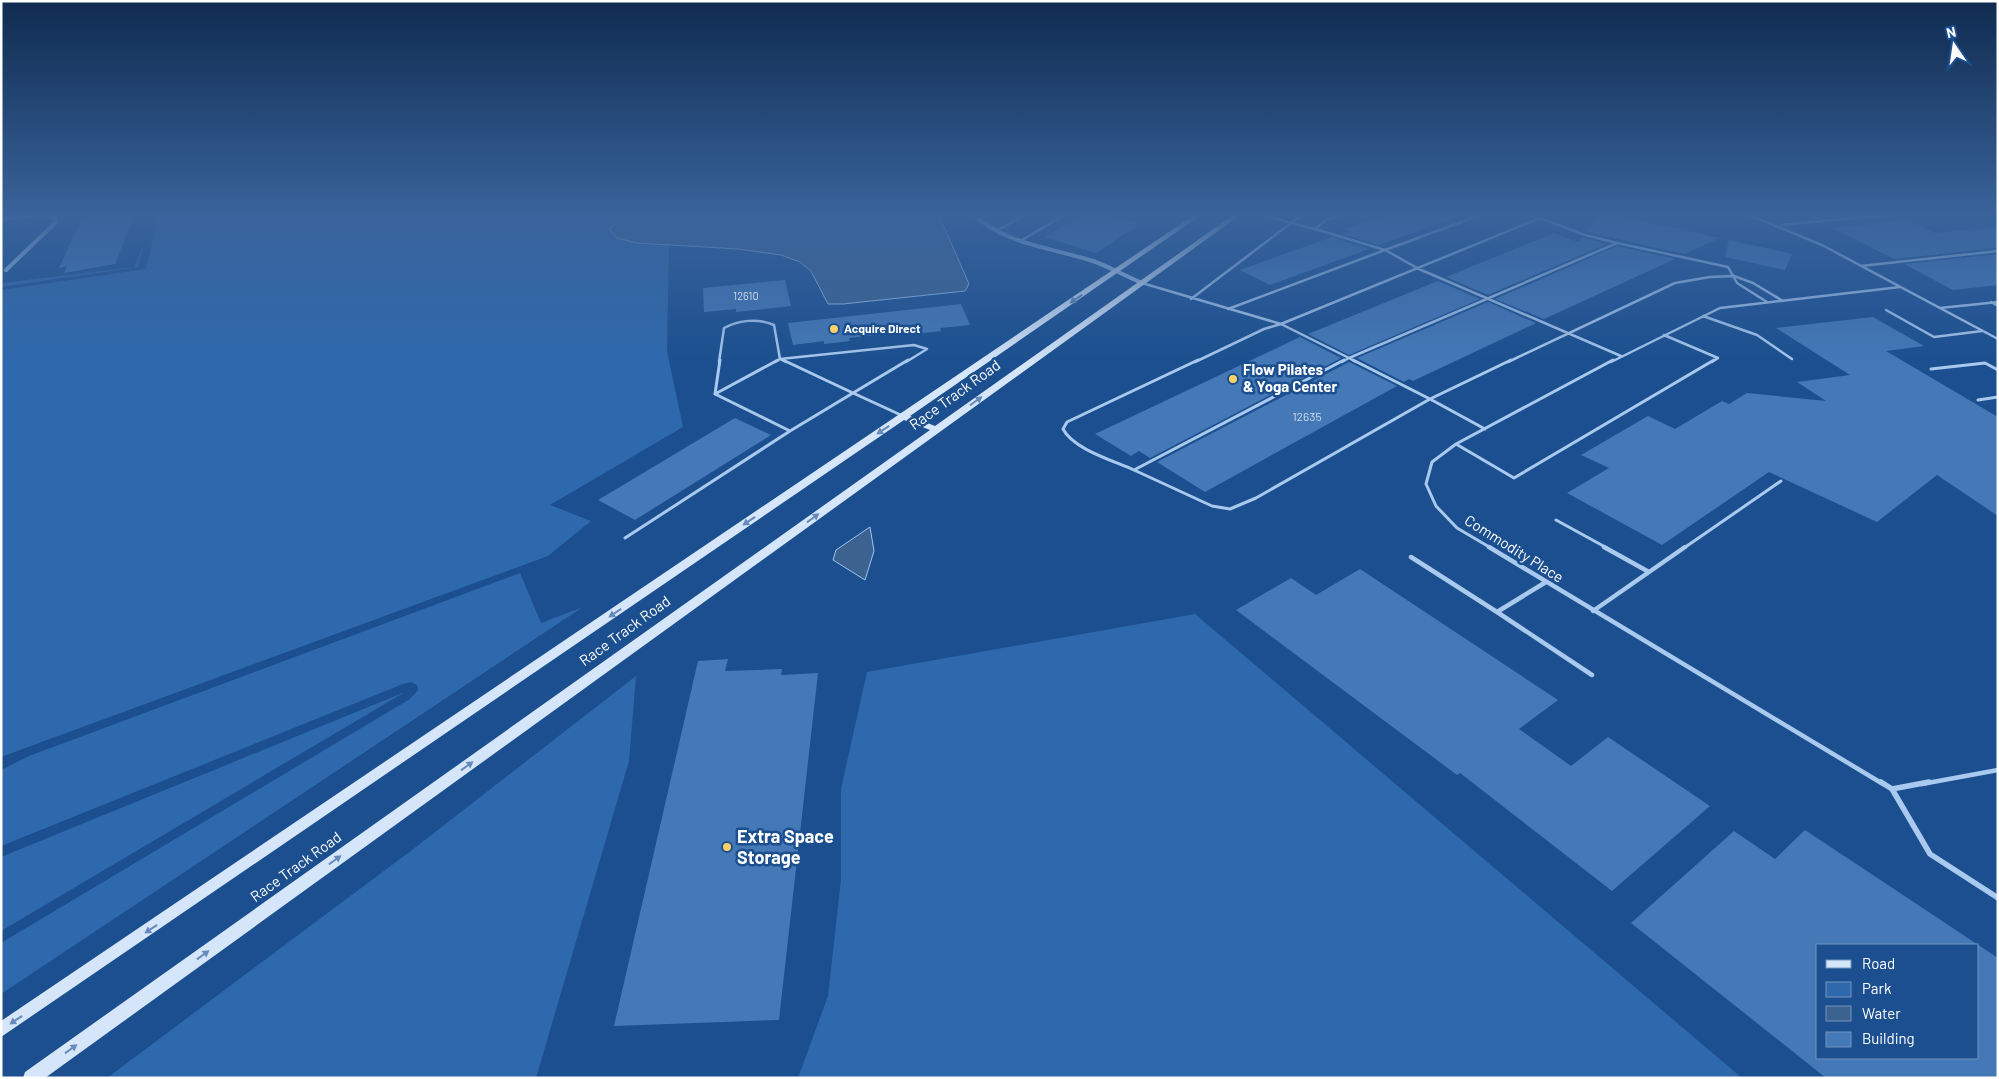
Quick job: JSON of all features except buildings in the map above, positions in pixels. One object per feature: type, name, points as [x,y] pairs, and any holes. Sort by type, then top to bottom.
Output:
[{"type":"main road","name":"Race Track Road","points":[[1,1030],[1127,263]]},
{"type":"main road","name":"Race Track Road","points":[[31,1078],[1170,263]]},
{"type":"main road","points":[[903,416],[936,430]]},
{"type":"street","points":[[6,270],[13,263]]},
{"type":"street","points":[[1099,263],[1142,283]]},
{"type":"lane","points":[[1192,298],[1238,263]]},
{"type":"lane","points":[[1228,309],[1349,263]]},
{"type":"lane","points":[[1409,263],[1564,333],[1621,356]]},
{"type":"lane","points":[[1432,263],[1255,333],[1067,422],[1063,429],[1067,437],[1133,470],[1204,503],[1230,509],[1256,498],[1430,400],[1564,333],[1668,285],[1687,280],[1733,276],[1751,282],[1783,301]]},
{"type":"lane","points":[[1133,470],[1347,359],[1571,263]]},
{"type":"lane","points":[[1711,263],[1728,267],[1737,283],[1768,302]]},
{"type":"lane","points":[[1856,263],[1998,339]]},
{"type":"lane","points":[[1861,266],[1885,263]]},
{"type":"lane","points":[[1142,283],[1281,324],[1486,429]]},
{"type":"lane","name":"Commodity Place","points":[[1892,789],[1457,528],[1436,506],[1426,484],[1432,462],[1456,444],[1621,356],[1720,308],[1900,287]]},
{"type":"lane","points":[[1991,302],[1998,306]]},
{"type":"lane","points":[[1940,308],[1998,302]]},
{"type":"lane","points":[[1886,310],[1934,337],[1982,331]]},
{"type":"lane","points":[[1703,316],[1756,335],[1792,359]]},
{"type":"lane","points":[[715,394],[724,328],[730,324],[768,321],[774,325],[780,359]]},
{"type":"lane","points":[[1456,444],[1514,478],[1718,358],[1664,335]]},
{"type":"lane","points":[[625,538],[790,431],[927,349],[914,345],[780,359],[715,394]]},
{"type":"lane","points":[[780,359],[903,416]]},
{"type":"lane","points":[[1931,369],[1985,363],[1998,370]]},
{"type":"lane","points":[[715,394],[790,431]]},
{"type":"lane","points":[[1978,400],[1998,397]]},
{"type":"lane","points":[[1593,611],[1781,481]]},
{"type":"lane","points":[[1556,520],[1649,572]]},
{"type":"lane","points":[[1411,557],[1592,675]]},
{"type":"lane","points":[[1497,612],[1546,582]]},
{"type":"lane","points":[[1996,771],[1892,789],[1930,854],[1998,898]]},
{"type":"green space","points":[[136,263],[139,263],[138,267],[1,287],[1,283],[134,267]]},
{"type":"green space","points":[[147,263],[669,263],[667,351],[683,427],[550,505],[591,521],[548,556],[1,757],[1,290],[146,269]]},
{"type":"green space","points":[[520,573],[541,623],[583,607],[1,994],[1,943],[410,699],[418,690],[417,685],[411,682],[403,684],[1,846],[1,770],[29,756]]},
{"type":"green space","points":[[1195,614],[1742,1078],[798,1078],[828,996],[841,879],[841,789],[867,672]]},
{"type":"green space","points":[[636,676],[629,761],[536,1078],[107,1078],[412,850]]},
{"type":"green space","points":[[405,692],[1,931],[1,857]]},
{"type":"water","points":[[802,263],[960,263],[969,284],[965,291],[828,304],[811,271]]},
{"type":"water","points":[[870,527],[874,551],[865,580],[833,560],[836,550]]},
{"type":"place","name":"Acquire Direct","points":[[834,329]]},
{"type":"place","name":"Flow Pilates & Yoga Center","points":[[1233,379]]},
{"type":"place","name":"Extra Space Storage","points":[[727,847]]}]
